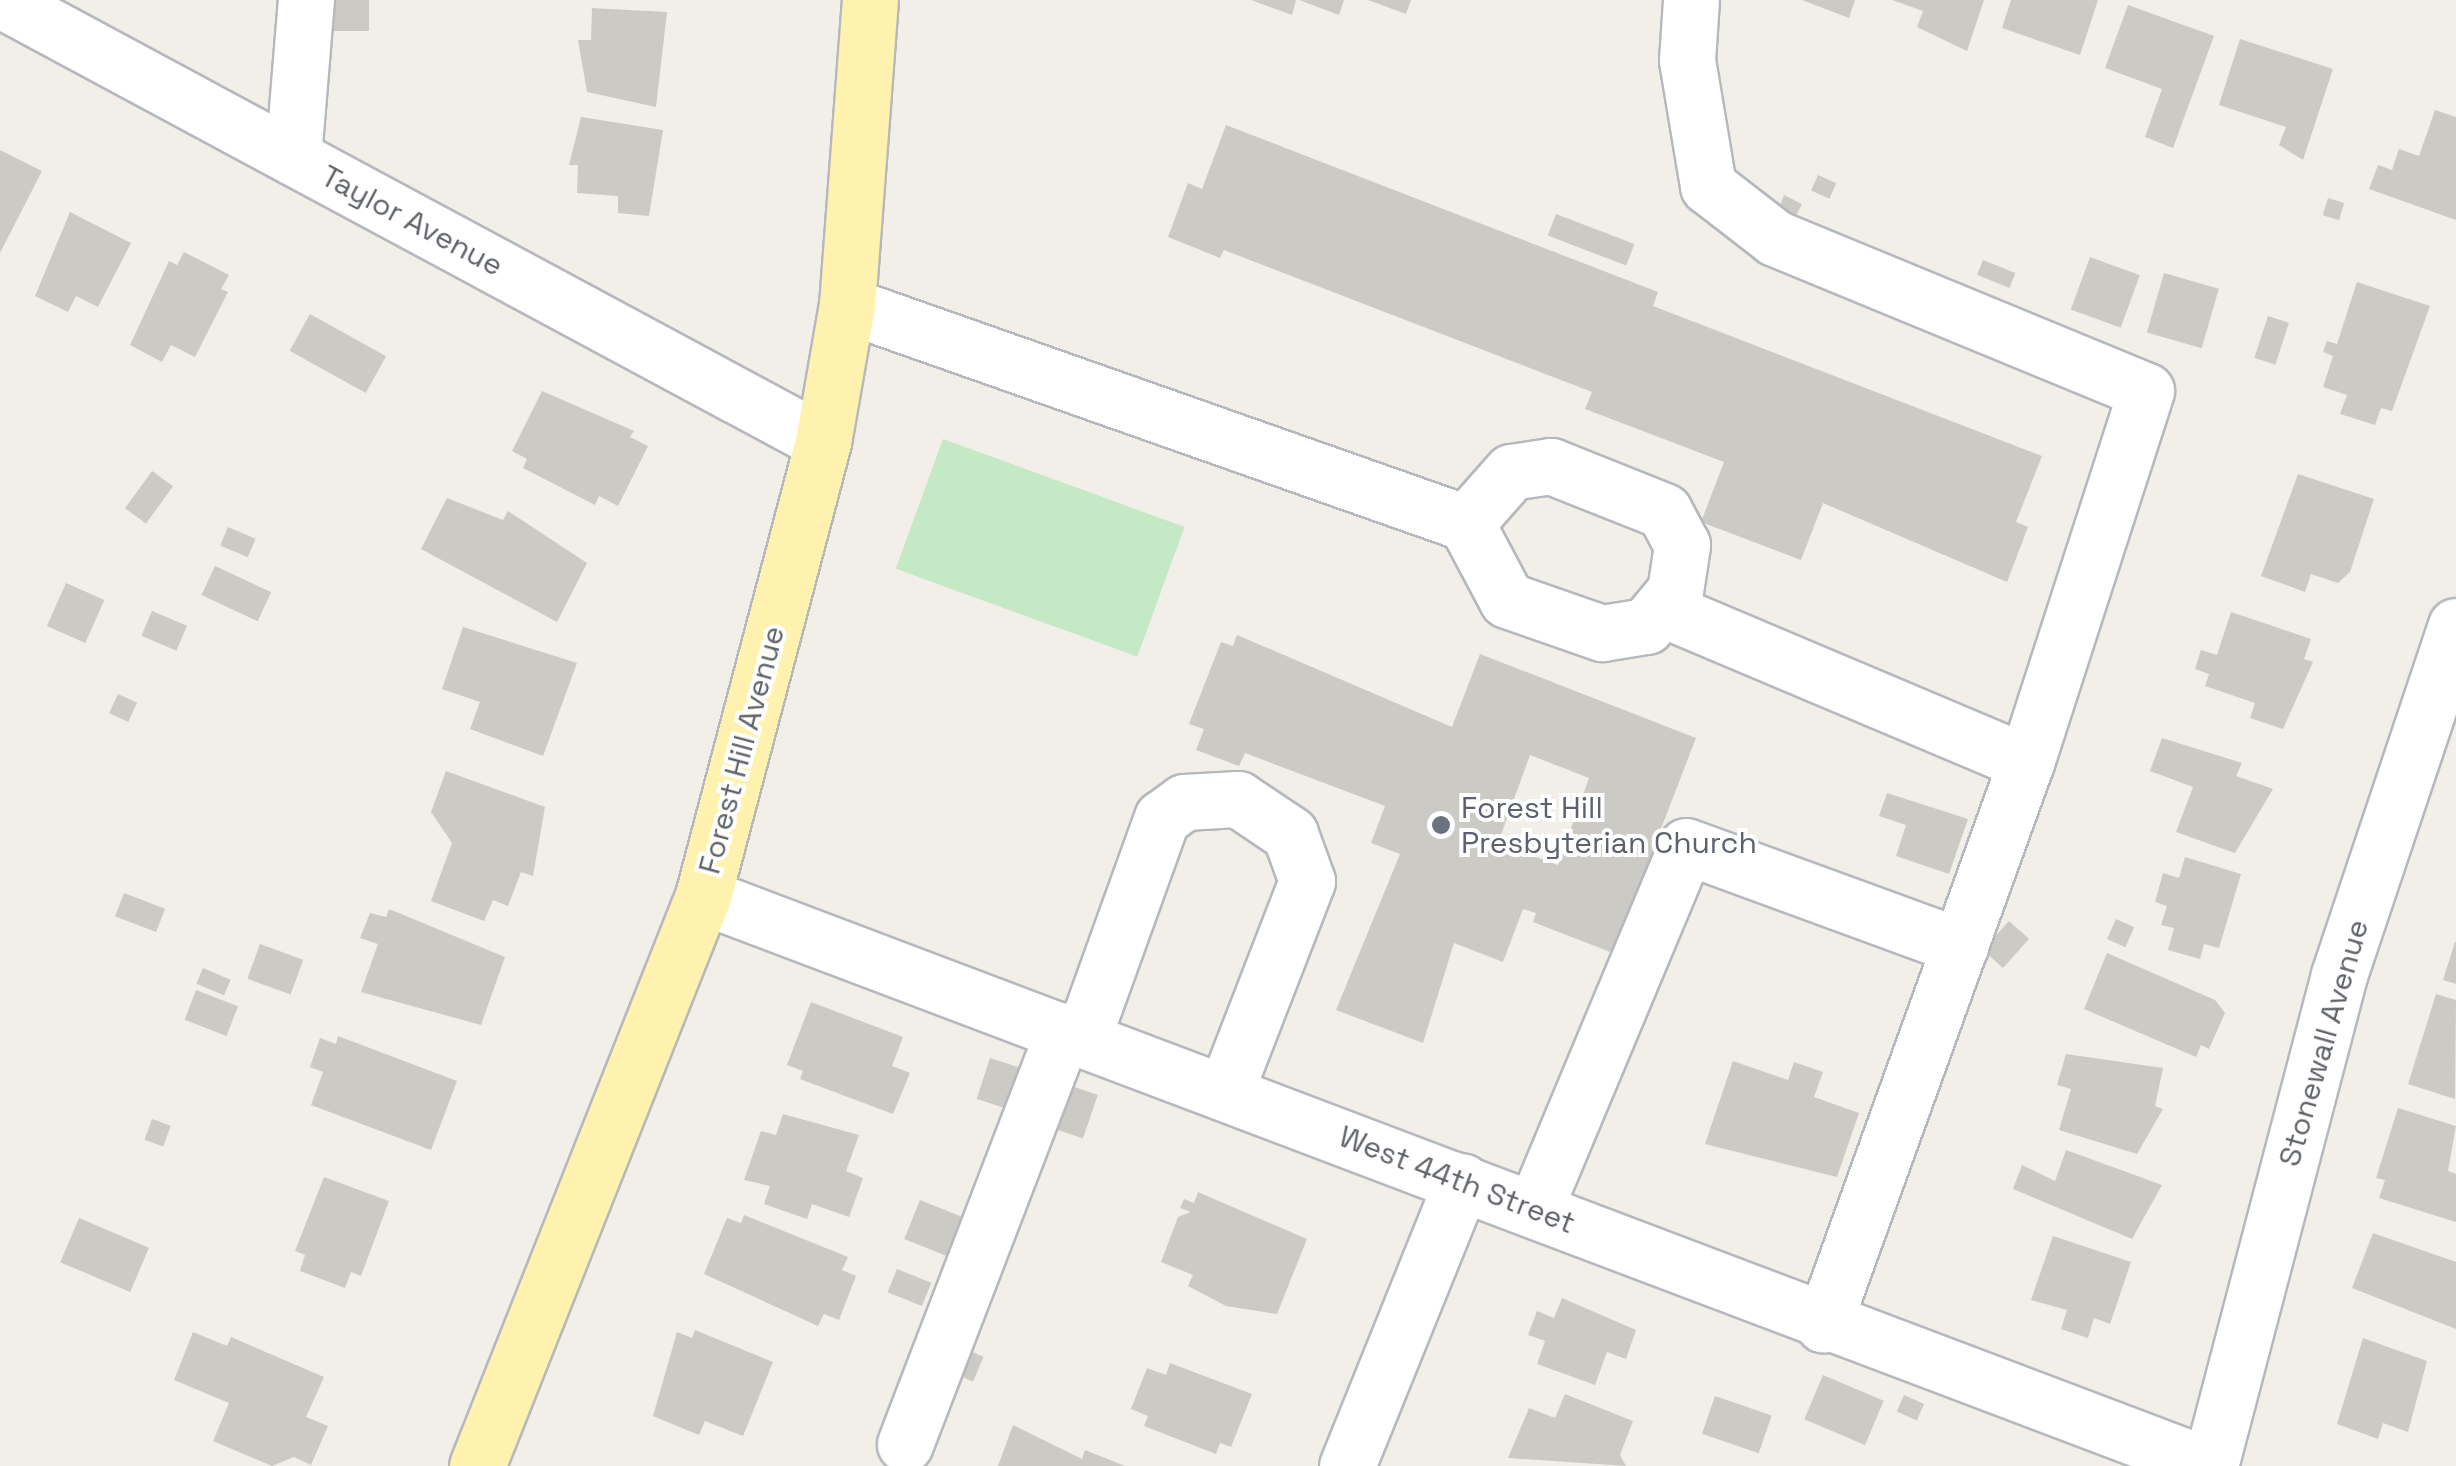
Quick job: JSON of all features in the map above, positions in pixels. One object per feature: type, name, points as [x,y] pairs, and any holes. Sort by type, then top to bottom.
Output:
[{"type":"main road","name":"Forest Hill Avenue","points":[[477,1466],[703,896],[823,442],[847,306],[870,0]]},
{"type":"street","name":"Taylor Avenue","points":[[1,0],[823,442]]},
{"type":"street","points":[[293,156],[306,0]]},
{"type":"street","points":[[1691,0],[1687,60],[1708,186],[1775,238],[2146,391],[2026,762],[1824,1325]]},
{"type":"street","points":[[847,306],[1466,523],[1506,600],[1602,633],[1646,626],[1663,609],[1682,545],[1664,511],[1551,466],[1511,472],[1466,523]]},
{"type":"street","points":[[1663,609],[2026,762]]},
{"type":"street","name":"Stonewall Avenue","points":[[2210,1466],[2339,975],[2456,626]]},
{"type":"street","points":[[906,1444],[1162,818],[1184,802],[1238,799],[1290,834],[1307,881],[1226,1090]]},
{"type":"street","points":[[1534,1210],[1686,846],[1960,946]]},
{"type":"street","name":"West 44th Street","points":[[703,896],[1226,1090],[1824,1325],[2210,1466]]},
{"type":"street","points":[[1348,1466],[1462,1181]]},
{"type":"green space","points":[[943,439],[1185,527],[1137,657],[896,569]]},
{"type":"building","points":[[325,0],[369,0],[369,31],[325,31]]},
{"type":"building","points":[[1251,0],[1296,0],[1292,15]]},
{"type":"building","points":[[1299,0],[1344,0],[1339,15]]},
{"type":"building","points":[[1368,0],[1411,0],[1406,14]]},
{"type":"building","points":[[1802,0],[1855,0],[1849,18]]},
{"type":"building","points":[[1892,0],[1984,0],[1967,51],[1917,27],[1923,11]]},
{"type":"building","points":[[2011,0],[2098,0],[2080,55],[2002,28]]},
{"type":"building","points":[[2128,5],[2214,36],[2173,148],[2145,137],[2162,89],[2105,68]]},
{"type":"building","points":[[592,8],[667,12],[656,107],[587,92],[578,40],[591,40]]},
{"type":"building","points":[[2240,39],[2333,69],[2303,160],[2279,145],[2286,127],[2219,105]]},
{"type":"building","points":[[2435,110],[2456,117],[2456,220],[2369,189],[2378,165],[2392,170],[2399,149],[2419,156]]},
{"type":"building","points":[[581,117],[663,130],[649,216],[618,213],[618,196],[577,193],[578,165],[569,165]]},
{"type":"building","points":[[1226,125],[1658,292],[1653,306],[2042,456],[2016,522],[2028,527],[2007,582],[1823,503],[1801,560],[1701,522],[1724,462],[1585,409],[1592,392],[1224,250],[1220,258],[1168,237],[1188,183],[1202,189]]},
{"type":"building","points":[[0,150],[42,171],[0,253]]},
{"type":"building","points":[[1818,175],[1836,183],[1829,199],[1811,191]]},
{"type":"building","points":[[1784,195],[1802,204],[1795,218],[1778,211]]},
{"type":"building","points":[[2328,198],[2344,203],[2339,220],[2323,215]]},
{"type":"building","points":[[70,212],[131,243],[98,307],[76,296],[68,312],[35,296]]},
{"type":"building","points":[[1556,214],[1634,244],[1626,266],[1548,235]]},
{"type":"building","points":[[184,252],[229,275],[221,289],[228,292],[195,357],[171,345],[162,362],[130,345],[169,261],[177,265]]},
{"type":"building","points":[[2090,257],[2140,275],[2121,328],[2071,310]]},
{"type":"building","points":[[1983,260],[2015,273],[2009,288],[1977,275]]},
{"type":"building","points":[[2164,273],[2219,289],[2202,348],[2147,333]]},
{"type":"building","points":[[2357,282],[2430,306],[2392,411],[2381,408],[2375,425],[2340,414],[2347,395],[2323,387],[2333,356],[2323,352],[2327,341],[2337,344]]},
{"type":"building","points":[[310,314],[386,356],[366,393],[290,351]]},
{"type":"building","points":[[2268,316],[2289,323],[2275,365],[2254,358]]},
{"type":"building","points":[[542,391],[634,431],[630,437],[648,446],[618,506],[599,496],[595,505],[523,468],[527,459],[512,451]]},
{"type":"building","points":[[152,471],[173,486],[146,523],[125,508]]},
{"type":"building","points":[[2298,474],[2374,499],[2350,572],[2338,583],[2311,574],[2305,592],[2261,576]]},
{"type":"building","points":[[447,498],[503,520],[508,511],[587,563],[557,622],[421,549]]},
{"type":"building","points":[[228,527],[256,539],[248,557],[220,545]]},
{"type":"building","points":[[215,566],[271,592],[258,621],[201,595]]},
{"type":"building","points":[[66,583],[104,600],[85,643],[47,626]]},
{"type":"building","points":[[152,611],[187,626],[176,651],[141,636]]},
{"type":"building","points":[[2231,612],[2311,639],[2304,659],[2313,662],[2283,729],[2250,718],[2255,703],[2205,686],[2209,674],[2195,669],[2201,650],[2217,655]]},
{"type":"building","points":[[463,627],[577,663],[543,756],[470,729],[480,702],[442,689]]},
{"type":"building","name":"Forest Hill Presbyterian Church","points":[[1237,635],[1452,727],[1480,654],[1696,738],[1613,953],[1533,922],[1536,913],[1523,909],[1503,962],[1454,943],[1423,1043],[1336,1010],[1400,854],[1371,843],[1385,806],[1245,753],[1239,766],[1196,750],[1204,729],[1189,724],[1221,642],[1233,646]],"holes":[[[1530,755],[1589,778],[1558,865],[1498,843]]]},
{"type":"building","points":[[118,694],[137,703],[128,722],[109,713]]},
{"type":"building","points":[[2162,738],[2242,763],[2236,776],[2273,789],[2235,853],[2176,832],[2193,787],[2150,771]]},
{"type":"building","points":[[446,771],[545,807],[533,876],[521,872],[508,906],[493,900],[484,921],[431,901],[452,843],[431,812]]},
{"type":"building","points":[[1887,793],[1968,819],[1949,874],[1896,856],[1906,825],[1879,816]]},
{"type":"building","points":[[2185,857],[2241,874],[2219,948],[2204,944],[2200,959],[2168,950],[2174,928],[2161,925],[2167,906],[2155,902],[2163,873],[2179,878]]},
{"type":"building","points":[[124,893],[165,909],[156,932],[115,916]]},
{"type":"building","points":[[389,909],[505,957],[481,1025],[361,992],[378,944],[360,938],[370,913],[386,917]]},
{"type":"building","points":[[2116,919],[2134,927],[2125,947],[2107,939]]},
{"type":"building","points":[[2009,921],[2029,939],[2003,968],[1983,950]]},
{"type":"building","points":[[2456,942],[2456,984],[2443,980]]},
{"type":"building","points":[[260,944],[303,960],[291,995],[247,979]]},
{"type":"building","points":[[2107,953],[2215,1000],[2225,1013],[2209,1049],[2201,1045],[2196,1057],[2084,1009]]},
{"type":"building","points":[[203,968],[231,980],[224,995],[196,984]]},
{"type":"building","points":[[196,990],[238,1006],[227,1036],[185,1020]]},
{"type":"building","points":[[2436,994],[2456,1000],[2455,1099],[2408,1084]]},
{"type":"building","points":[[811,1002],[903,1037],[892,1066],[910,1073],[893,1114],[800,1079],[803,1071],[787,1065]]},
{"type":"building","points":[[338,1036],[457,1081],[431,1150],[311,1105],[323,1072],[310,1067],[320,1038],[336,1044]]},
{"type":"building","points":[[2066,1054],[2163,1068],[2155,1106],[2163,1109],[2137,1154],[2059,1130],[2071,1089],[2057,1085]]},
{"type":"building","points":[[990,1058],[1029,1071],[1016,1112],[977,1099]]},
{"type":"building","points":[[1733,1061],[1788,1080],[1794,1062],[1823,1072],[1814,1097],[1859,1113],[1837,1177],[1705,1144]]},
{"type":"building","points":[[1060,1082],[1098,1095],[1083,1139],[1045,1125]]},
{"type":"building","points":[[2398,1108],[2456,1126],[2448,1171],[2456,1174],[2456,1222],[2379,1198],[2385,1180],[2376,1178]]},
{"type":"building","points":[[783,1114],[859,1135],[846,1171],[863,1178],[849,1217],[812,1204],[807,1219],[764,1204],[770,1186],[744,1180],[761,1131],[776,1135]]},
{"type":"building","points":[[152,1119],[171,1126],[163,1147],[144,1140]]},
{"type":"building","points":[[2066,1150],[2162,1185],[2132,1239],[2013,1189],[2022,1165],[2055,1181]]},
{"type":"building","points":[[324,1177],[389,1201],[361,1276],[351,1272],[345,1288],[300,1271],[305,1255],[295,1251]]},
{"type":"building","points":[[1198,1192],[1307,1239],[1277,1314],[1226,1306],[1188,1286],[1193,1275],[1161,1262],[1178,1217],[1191,1212],[1180,1208],[1184,1199],[1194,1203]]},
{"type":"building","points":[[920,1200],[962,1217],[946,1256],[904,1239]]},
{"type":"building","points":[[744,1215],[848,1257],[842,1270],[856,1276],[839,1320],[824,1314],[818,1326],[704,1274],[727,1218],[741,1223]]},
{"type":"building","points":[[79,1218],[149,1248],[130,1292],[60,1262]]},
{"type":"building","points":[[2373,1233],[2456,1262],[2456,1329],[2352,1288]]},
{"type":"building","points":[[2053,1236],[2131,1262],[2110,1324],[2094,1318],[2088,1338],[2061,1329],[2067,1310],[2031,1300]]},
{"type":"building","points":[[897,1269],[931,1283],[922,1306],[888,1292]]},
{"type":"building","points":[[1562,1298],[1636,1330],[1626,1359],[1607,1352],[1595,1385],[1537,1364],[1545,1341],[1528,1335],[1537,1311],[1554,1318]]},
{"type":"building","points":[[695,1330],[773,1362],[743,1436],[705,1421],[699,1435],[653,1416],[677,1332],[692,1338]]},
{"type":"building","points":[[193,1332],[227,1346],[231,1337],[324,1377],[306,1417],[328,1426],[311,1465],[294,1457],[272,1466],[213,1441],[229,1403],[174,1380]]},
{"type":"building","points":[[2363,1338],[2427,1361],[2408,1432],[2383,1423],[2378,1439],[2337,1424]]},
{"type":"building","points":[[956,1345],[984,1357],[973,1382],[945,1370]]},
{"type":"building","points":[[1170,1363],[1252,1394],[1231,1447],[1220,1443],[1216,1454],[1144,1426],[1148,1416],[1131,1409],[1147,1368],[1166,1375]]},
{"type":"building","points":[[1823,1375],[1884,1401],[1865,1445],[1804,1419]]},
{"type":"building","points":[[1565,1394],[1633,1421],[1620,1455],[1626,1466],[1508,1458],[1529,1408],[1555,1418]]},
{"type":"building","points":[[1904,1395],[1924,1404],[1917,1420],[1897,1411]]},
{"type":"building","points":[[1715,1396],[1772,1416],[1759,1453],[1702,1434]]},
{"type":"building","points":[[1013,1425],[1082,1459],[1085,1450],[1125,1466],[998,1466]]},
{"type":"place","name":"Forest Hill Presbyterian Church","points":[[1441,825]]}]
